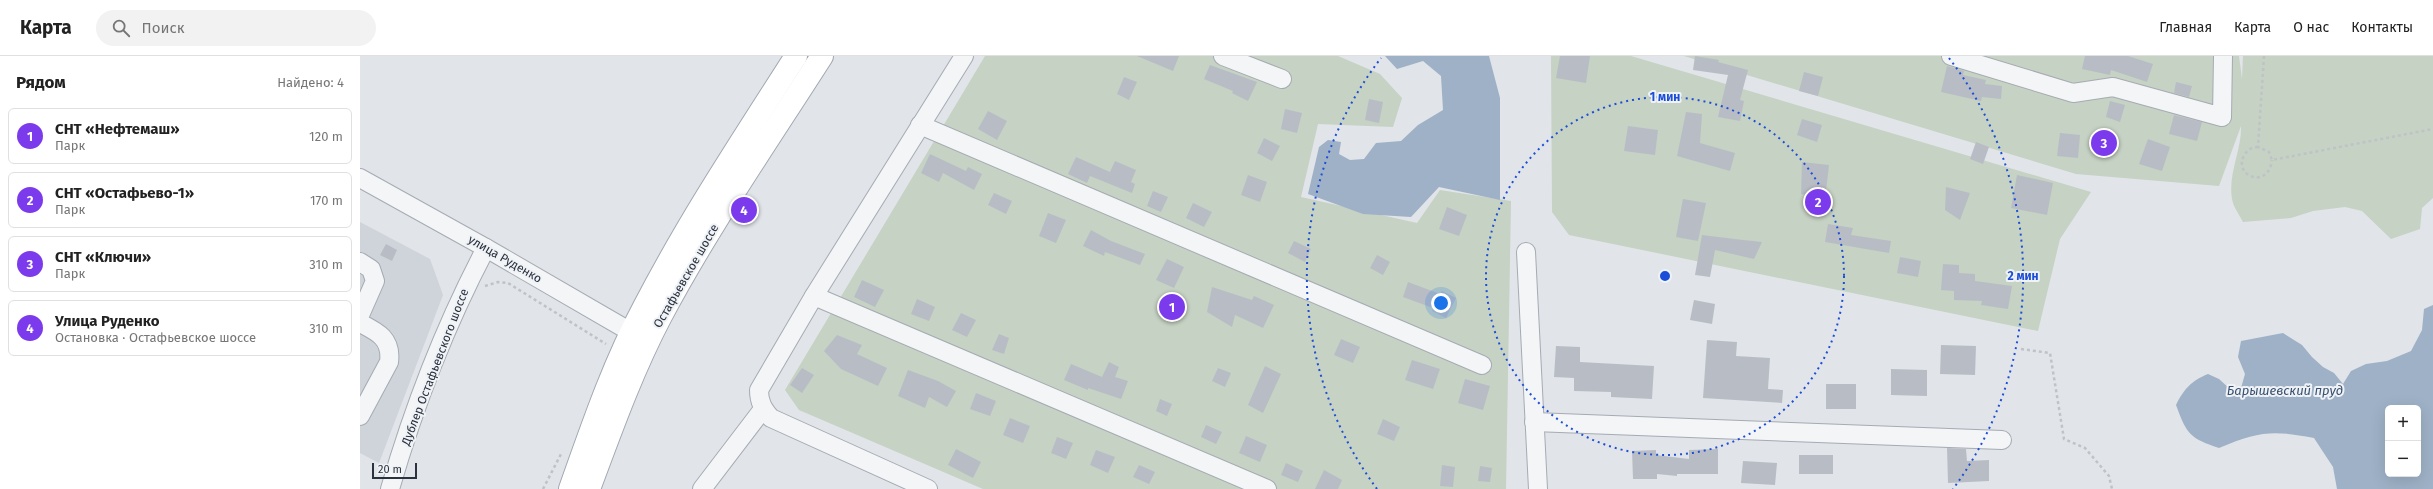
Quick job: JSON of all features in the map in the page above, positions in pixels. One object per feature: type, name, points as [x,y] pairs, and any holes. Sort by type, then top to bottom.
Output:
[{"type":"main road","name":"Остафьевское шоссе","points":[[570,489],[607,387],[640,337],[704,200],[796,56]]},
{"type":"main road","name":"Остафьевское шоссе","points":[[589,489],[623,397],[640,337],[661,316],[724,209],[822,56]]},
{"type":"street","points":[[928,489],[771,418],[763,409],[758,390],[814,296],[964,56]]},
{"type":"street","points":[[1223,56],[1282,79]]},
{"type":"street","points":[[1951,56],[2073,93],[2113,87],[2222,117],[2223,56]]},
{"type":"street","points":[[920,125],[1482,365]]},
{"type":"street","name":"улица Руденко","points":[[360,178],[486,248],[640,337]]},
{"type":"street","name":"Дублер Остафьевского шоссе","points":[[390,489],[428,378],[454,315],[486,248]]},
{"type":"street","points":[[1526,252],[1538,489]]},
{"type":"street","points":[[360,262],[371,269],[375,281],[360,315]]},
{"type":"street","points":[[814,296],[1267,489]]},
{"type":"street","points":[[360,323],[381,334],[388,347],[390,357],[389,362],[360,416]]},
{"type":"street","points":[[702,489],[763,409]]},
{"type":"street","points":[[1534,422],[2002,440]]},
{"type":"path","points":[[2258,147],[2264,56]]},
{"type":"path","points":[[2272,160],[2433,129]]},
{"type":"path","points":[[2258,147],[2269,152],[2272,160],[2268,171],[2263,176],[2255,177],[2245,172],[2242,166],[2243,156],[2248,150],[2258,147]]},
{"type":"path","points":[[481,290],[490,283],[508,283],[608,345]]},
{"type":"path","points":[[2021,349],[2050,353],[2064,439],[2085,448],[2109,476],[2112,489]]},
{"type":"shaded area","points":[[360,222],[430,259],[443,295],[379,463],[360,453]]},
{"type":"green space","points":[[985,56],[1338,56],[1380,74],[1402,98],[1393,127],[1318,124],[1301,197],[1417,223],[1440,190],[1511,201],[1506,489],[983,489],[799,410],[785,390]]},
{"type":"green space","points":[[1551,56],[1631,56],[2091,192],[2060,239],[2038,331],[1569,235],[1552,212]]},
{"type":"green space","points":[[1684,56],[2239,56],[2242,79],[2243,56],[2433,56],[2433,198],[2422,208],[2420,229],[2391,239],[2362,211],[2345,207],[2313,211],[2291,218],[2243,222],[2233,203],[2231,193],[2231,184],[2241,135],[2241,126],[2219,186],[2076,174]]},
{"type":"water","points":[[1385,56],[1489,56],[1500,98],[1500,200],[1439,187],[1411,217],[1363,214],[1308,194],[1319,147],[1328,140],[1341,142],[1339,154],[1350,160],[1364,159],[1376,143],[1401,141],[1418,125],[1443,110],[1441,76],[1423,61],[1397,69]]},
{"type":"water","name":"Барышевский пруд","points":[[2433,305],[2433,489],[2337,489],[2333,467],[2314,438],[2276,433],[2256,435],[2219,448],[2196,438],[2191,434],[2183,423],[2176,405],[2185,390],[2197,380],[2208,374],[2219,379],[2230,389],[2241,388],[2245,374],[2238,357],[2241,341],[2283,333],[2302,345],[2312,357],[2323,367],[2334,373],[2343,384],[2351,371],[2366,364],[2387,361],[2411,351],[2422,330],[2424,309]]},
{"type":"building","points":[[1137,56],[1179,56],[1173,71]]},
{"type":"building","points":[[1560,56],[1590,56],[1586,83],[1556,78]]},
{"type":"building","points":[[1695,56],[1719,60],[1718,62],[1748,70],[1740,100],[1744,101],[1740,121],[1718,117],[1728,75],[1693,70]]},
{"type":"building","points":[[2085,56],[2128,56],[2153,64],[2147,82],[2111,70],[2110,75],[2082,69]]},
{"type":"building","points":[[1210,65],[1257,82],[1248,101],[1232,93],[1233,91],[1204,79]]},
{"type":"building","points":[[1947,66],[1964,71],[1963,75],[1986,80],[1985,84],[2002,86],[2001,99],[1982,97],[1981,101],[1941,92]]},
{"type":"building","points":[[1804,72],[1823,77],[1818,96],[1799,91]]},
{"type":"building","points":[[1124,77],[1137,82],[1129,100],[1117,94]]},
{"type":"building","points":[[2176,82],[2192,86],[2189,97],[2174,93]]},
{"type":"building","points":[[1369,99],[1383,102],[1379,123],[1365,120]]},
{"type":"building","points":[[2110,101],[2125,105],[2120,122],[2106,117]]},
{"type":"building","points":[[1285,109],[1302,113],[1297,133],[1281,129]]},
{"type":"building","points":[[988,111],[1007,121],[997,140],[978,129]]},
{"type":"building","points":[[1686,112],[1702,114],[1700,143],[1735,153],[1730,171],[1677,156]]},
{"type":"building","points":[[2174,115],[2202,122],[2197,141],[2169,134]]},
{"type":"building","points":[[1802,119],[1822,125],[1817,142],[1797,135]]},
{"type":"building","points":[[1628,126],[1658,130],[1655,155],[1624,151]]},
{"type":"building","points":[[2060,133],[2080,135],[2078,158],[2057,156]]},
{"type":"building","points":[[1264,138],[1280,146],[1272,161],[1257,153]]},
{"type":"building","points":[[2148,139],[2170,147],[2162,171],[2139,164]]},
{"type":"building","points":[[1976,142],[1989,147],[1983,164],[1970,159]]},
{"type":"building","points":[[930,154],[966,171],[968,167],[982,174],[974,190],[943,173],[939,182],[921,173]]},
{"type":"building","points":[[1076,157],[1110,172],[1115,161],[1136,170],[1131,182],[1135,184],[1132,193],[1090,176],[1087,183],[1068,174]]},
{"type":"building","points":[[1802,162],[1829,165],[1825,199],[1801,194]]},
{"type":"building","points":[[1248,175],[1267,182],[1260,202],[1241,195]]},
{"type":"building","points":[[2017,175],[2053,183],[2047,215],[2011,208]]},
{"type":"building","points":[[1946,187],[1970,193],[1960,220],[1945,210]]},
{"type":"building","points":[[1153,191],[1168,197],[1161,212],[1147,206]]},
{"type":"building","points":[[994,193],[1012,201],[1006,214],[988,205]]},
{"type":"building","points":[[1683,199],[1706,203],[1698,241],[1676,237]]},
{"type":"building","points":[[1193,203],[1212,212],[1204,227],[1186,218]]},
{"type":"building","points":[[1447,207],[1467,215],[1459,236],[1439,229]]},
{"type":"building","points":[[1048,213],[1066,220],[1056,243],[1039,236]]},
{"type":"building","points":[[1828,224],[1853,228],[1851,235],[1891,241],[1889,253],[1825,242]]},
{"type":"building","points":[[1091,230],[1111,241],[1145,254],[1140,265],[1105,252],[1104,256],[1083,246]]},
{"type":"building","points":[[1702,235],[1762,242],[1754,259],[1715,250],[1710,277],[1695,275]]},
{"type":"building","points":[[1294,241],[1311,249],[1305,262],[1288,253]]},
{"type":"building","points":[[386,244],[397,250],[392,261],[380,255]]},
{"type":"building","points":[[1377,255],[1390,262],[1383,275],[1370,268]]},
{"type":"building","points":[[1900,257],[1921,261],[1918,277],[1897,273]]},
{"type":"building","points":[[1167,259],[1184,267],[1174,288],[1156,280]]},
{"type":"building","points":[[1943,264],[1959,265],[1959,273],[1975,274],[1975,281],[2012,286],[2008,309],[1981,305],[1982,301],[1954,300],[1954,291],[1941,290]]},
{"type":"building","points":[[862,280],[884,290],[875,307],[854,297]]},
{"type":"building","points":[[1408,282],[1440,294],[1442,291],[1456,298],[1446,318],[1432,311],[1433,308],[1403,297]]},
{"type":"building","points":[[1212,287],[1252,300],[1254,296],[1274,305],[1263,328],[1235,315],[1232,327],[1207,312]]},
{"type":"building","points":[[917,299],[935,307],[929,321],[911,314]]},
{"type":"building","points":[[1694,300],[1715,304],[1712,324],[1690,320]]},
{"type":"building","points":[[961,313],[976,320],[967,337],[952,330]]},
{"type":"building","points":[[999,334],[1009,338],[1004,354],[992,350]]},
{"type":"building","points":[[837,335],[862,345],[857,354],[887,368],[878,386],[841,369],[824,351]]},
{"type":"building","points":[[1341,339],[1360,347],[1353,363],[1334,355]]},
{"type":"building","points":[[1707,340],[1737,342],[1736,356],[1770,358],[1768,389],[1783,390],[1782,403],[1703,398]]},
{"type":"building","points":[[1941,345],[1976,346],[1975,375],[1940,374]]},
{"type":"building","points":[[1556,346],[1580,347],[1580,362],[1654,366],[1652,399],[1611,397],[1611,392],[1574,391],[1574,378],[1554,377]]},
{"type":"building","points":[[1412,360],[1440,369],[1433,389],[1405,380]]},
{"type":"building","points":[[1109,362],[1119,367],[1115,377],[1128,381],[1121,399],[1088,388],[1088,390],[1064,380],[1071,364],[1102,377]]},
{"type":"building","points":[[1265,366],[1281,374],[1263,413],[1248,405]]},
{"type":"building","points":[[802,368],[814,375],[802,393],[790,385]]},
{"type":"building","points":[[1218,368],[1231,373],[1225,387],[1212,381]]},
{"type":"building","points":[[1891,369],[1927,370],[1927,396],[1891,395]]},
{"type":"building","points":[[908,370],[938,381],[956,391],[947,407],[929,397],[925,408],[898,396]]},
{"type":"building","points":[[1465,379],[1490,386],[1483,410],[1458,403]]},
{"type":"building","points":[[1826,384],[1856,384],[1856,409],[1826,409]]},
{"type":"building","points":[[976,393],[996,401],[990,416],[970,409]]},
{"type":"building","points":[[1160,399],[1172,404],[1167,416],[1156,411]]},
{"type":"building","points":[[1010,418],[1030,426],[1023,443],[1003,435]]},
{"type":"building","points":[[1383,419],[1400,427],[1394,441],[1377,434]]},
{"type":"building","points":[[1206,425],[1222,432],[1216,444],[1201,437]]},
{"type":"building","points":[[1246,436],[1267,445],[1260,462],[1239,453]]},
{"type":"building","points":[[1057,437],[1073,443],[1066,459],[1051,453]]},
{"type":"building","points":[[1947,448],[1966,449],[1967,461],[1989,460],[1989,481],[1948,483]]},
{"type":"building","points":[[956,449],[981,462],[973,478],[948,465]]},
{"type":"building","points":[[1718,449],[1718,474],[1677,474],[1677,476],[1657,474],[1657,479],[1633,479],[1632,451],[1656,450],[1656,455],[1689,459],[1689,450]]},
{"type":"building","points":[[1096,450],[1115,457],[1108,473],[1090,465]]},
{"type":"building","points":[[1799,455],[1833,455],[1833,474],[1799,474]]},
{"type":"building","points":[[1743,461],[1777,463],[1775,485],[1741,483]]},
{"type":"building","points":[[1286,463],[1303,471],[1298,482],[1281,475]]},
{"type":"building","points":[[1139,465],[1155,472],[1149,484],[1133,477]]},
{"type":"building","points":[[1442,465],[1455,467],[1453,487],[1440,486]]},
{"type":"building","points":[[1480,466],[1492,468],[1490,482],[1478,481]]},
{"type":"building","points":[[1324,470],[1342,480],[1338,489],[1315,489]]},
{"type":"place","name":"СНТ «Ключи»","points":[[2104,143]]},
{"type":"place","name":"СНТ «Остафьево-1»","points":[[1818,202]]},
{"type":"place","name":"Улица Руденко","points":[[744,210]]},
{"type":"place","name":"СНТ «Нефтемаш»","points":[[1172,307]]}]
